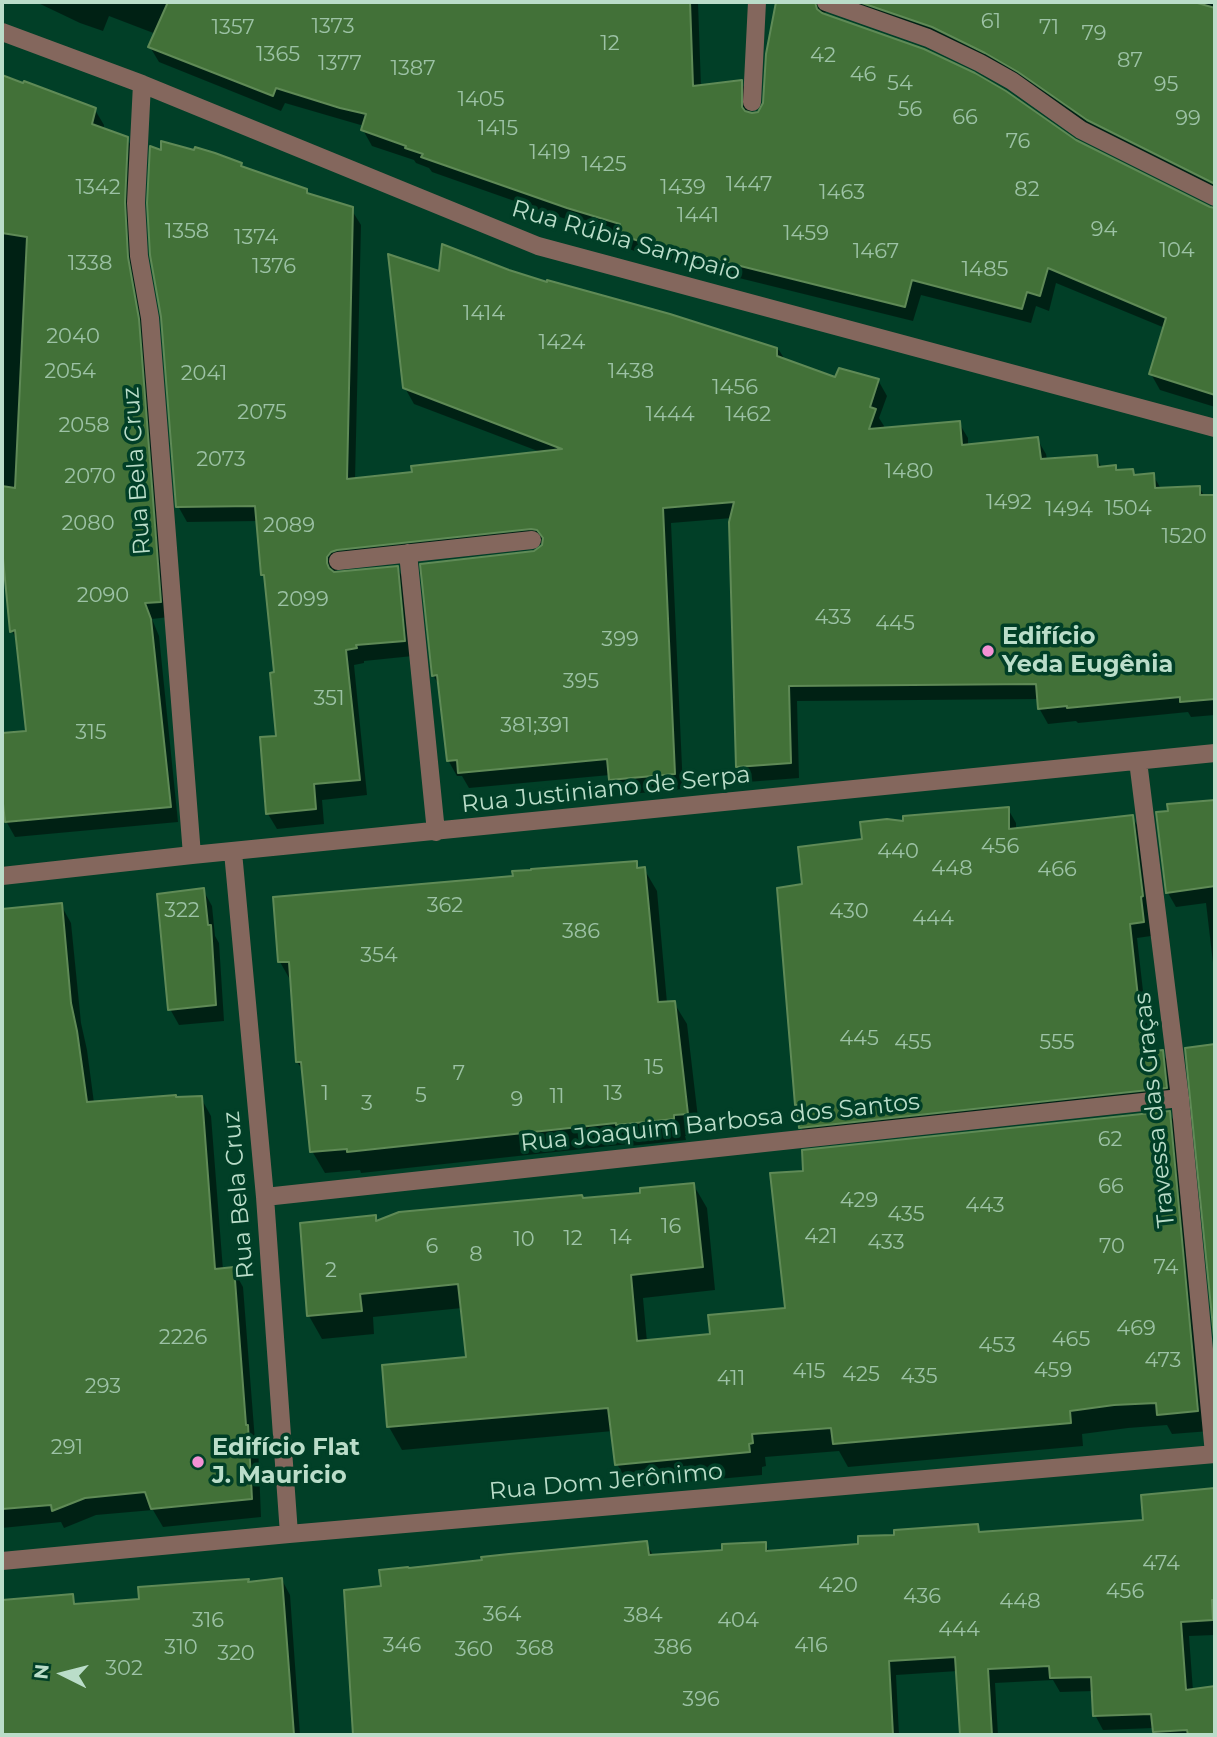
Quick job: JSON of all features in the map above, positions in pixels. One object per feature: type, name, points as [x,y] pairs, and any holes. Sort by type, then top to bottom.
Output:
[{"type":"street","points":[[752,102],[757,2]]},
{"type":"street","points":[[826,2],[928,38],[980,63],[1012,81],[1080,130],[1215,197]]},
{"type":"street","name":"Rua Rúbia Sampaio","points":[[2,32],[142,83],[538,246],[1215,428]]},
{"type":"street","name":"Rua Bela Cruz","points":[[142,83],[136,203],[139,256],[150,318],[192,855]]},
{"type":"street","points":[[338,561],[532,540]]},
{"type":"street","points":[[408,553],[436,831]]},
{"type":"street","name":"Rua Justiniano de Serpa","points":[[2,876],[1215,753]]},
{"type":"street","name":"Travessa das Graças","points":[[1138,761],[1180,1098],[1215,1454]]},
{"type":"street","name":"Rua Bela Cruz","points":[[233,852],[265,1196],[289,1534]]},
{"type":"street","name":"Rua Joaquim Barbosa dos Santos","points":[[265,1196],[1180,1098]]},
{"type":"street","name":"Rua Dom Jerônimo","points":[[2,1561],[1215,1454]]},
{"type":"building","points":[[168,2],[690,2],[693,86],[742,80],[742,107],[752,113],[758,112],[763,103],[766,54],[776,2],[815,2],[822,13],[924,49],[975,73],[1006,91],[1076,140],[1215,208],[1215,395],[1149,374],[1166,318],[1048,268],[1040,296],[1027,292],[1022,309],[912,280],[905,307],[636,240],[618,234],[620,224],[421,157],[423,154],[405,148],[406,146],[361,130],[366,114],[276,88],[273,96],[148,47]]},
{"type":"building","points":[[859,2],[1194,2],[1215,8],[1215,184],[1087,120],[1018,72],[985,53],[932,27]]},
{"type":"building","points":[[2,75],[96,108],[92,124],[128,137],[125,202],[128,257],[139,319],[161,602],[145,603],[151,619],[171,807],[5,822],[2,733],[26,731],[15,630],[10,632],[2,548],[2,486],[15,488],[27,237],[2,233]]},
{"type":"building","points":[[161,141],[215,153],[242,163],[241,166],[307,189],[307,193],[353,207],[347,479],[412,472],[411,466],[562,449],[403,388],[388,254],[439,271],[442,244],[547,282],[670,314],[777,348],[777,356],[835,377],[839,368],[879,379],[870,407],[876,409],[869,429],[960,421],[962,445],[1038,437],[1041,459],[1097,455],[1098,467],[1116,465],[1116,470],[1133,469],[1134,475],[1154,473],[1155,488],[1200,486],[1200,495],[1215,495],[1215,699],[1180,702],[1180,697],[1038,709],[1036,684],[789,686],[791,763],[736,767],[729,522],[734,502],[663,508],[675,774],[609,780],[607,759],[458,773],[457,760],[447,761],[437,675],[432,676],[420,564],[534,551],[542,545],[543,538],[537,530],[531,529],[331,552],[327,563],[334,572],[398,566],[405,641],[356,645],[357,648],[346,650],[360,780],[314,784],[316,809],[266,814],[260,737],[276,736],[270,673],[274,672],[255,506],[176,507],[161,317],[150,255],[147,203],[150,146],[161,150]]},
{"type":"building","points":[[1215,800],[1215,886],[1166,893],[1156,812],[1168,811],[1167,804]]},
{"type":"building","points":[[1009,807],[1009,829],[1133,815],[1144,922],[1130,924],[1144,1052],[1163,1050],[1167,1088],[799,1128],[777,888],[802,884],[798,847],[862,839],[860,822],[887,819],[903,821],[903,816]]},
{"type":"building","points":[[637,861],[637,868],[645,867],[658,1002],[675,1001],[688,1114],[674,1115],[674,1119],[616,1125],[347,1152],[347,1149],[310,1152],[301,1062],[296,1062],[289,962],[278,962],[273,897],[513,876],[512,871]]},
{"type":"building","points":[[204,888],[208,925],[211,925],[216,1005],[168,1010],[157,894]]},
{"type":"building","points":[[62,903],[71,1003],[87,1102],[176,1095],[202,1096],[215,1269],[234,1267],[252,1499],[151,1509],[145,1492],[85,1498],[52,1511],[51,1505],[2,1509],[2,909]]},
{"type":"building","points":[[1215,1044],[1215,1347],[1185,1048]]},
{"type":"building","points":[[1170,1111],[1198,1411],[1157,1415],[1156,1403],[1114,1405],[1070,1411],[1071,1423],[833,1444],[831,1428],[752,1434],[750,1452],[615,1465],[608,1408],[387,1427],[382,1365],[466,1357],[458,1284],[360,1294],[362,1311],[307,1316],[300,1223],[376,1215],[376,1221],[399,1212],[582,1195],[583,1198],[640,1193],[640,1188],[694,1183],[703,1267],[631,1275],[637,1341],[710,1334],[708,1315],[785,1308],[770,1173],[803,1171],[802,1150]]},
{"type":"building","points":[[1215,1488],[1213,1620],[1181,1622],[1186,1690],[1215,1686],[1215,1735],[1188,1735],[1187,1730],[1153,1732],[1151,1714],[1093,1716],[1091,1677],[1050,1678],[1049,1666],[988,1669],[992,1735],[960,1735],[955,1657],[889,1661],[893,1735],[353,1735],[344,1590],[381,1586],[379,1570],[647,1541],[649,1555],[722,1550],[722,1544],[766,1542],[766,1551],[858,1544],[858,1536],[894,1535],[894,1530],[978,1524],[979,1532],[1143,1520],[1141,1495]]},
{"type":"building","points":[[282,1578],[294,1735],[2,1735],[2,1600],[73,1594],[74,1604],[139,1599],[138,1587]]},
{"type":"place","name":"Edifício Yeda Eugênia","points":[[988,651]]},
{"type":"place","name":"Edifício Flat J. Mauricio","points":[[198,1462]]}]
